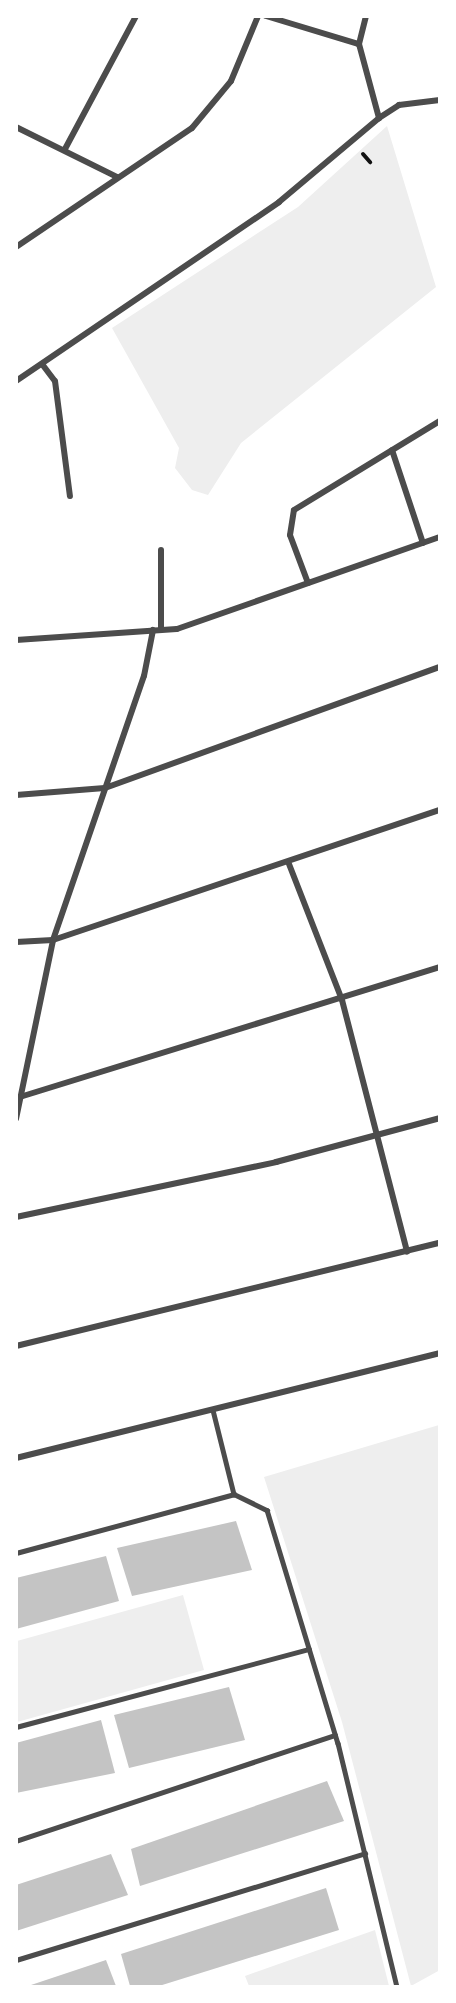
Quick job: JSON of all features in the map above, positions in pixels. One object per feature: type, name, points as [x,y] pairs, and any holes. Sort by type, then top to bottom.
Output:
[{"type":"street","points":[[65,150],[136,16]]},
{"type":"street","points":[[16,247],[192,128],[231,81],[258,16]]},
{"type":"street","points":[[266,16],[358,44]]},
{"type":"street","points":[[366,16],[358,44],[379,118]]},
{"type":"street","points":[[16,381],[279,202],[379,118],[399,105],[440,100]]},
{"type":"street","points":[[16,127],[117,177]]},
{"type":"street","points":[[42,364],[55,381],[70,496]]},
{"type":"street","points":[[308,583],[290,535],[294,510],[440,421]]},
{"type":"street","points":[[392,450],[423,543]]},
{"type":"street","points":[[16,640],[177,629],[440,537]]},
{"type":"street","points":[[161,550],[161,629]]},
{"type":"street","points":[[16,1119],[25,1088],[53,940],[144,676],[153,630]]},
{"type":"street","points":[[16,795],[105,788],[440,667]]},
{"type":"street","points":[[16,942],[53,940],[289,864],[440,810]]},
{"type":"street","points":[[289,864],[342,1000],[380,1136],[407,1252]]},
{"type":"street","points":[[23,1096],[342,1000],[440,967]]},
{"type":"street","points":[[16,1090],[25,1088]]},
{"type":"street","points":[[16,1217],[380,1136],[440,1119]]},
{"type":"street","points":[[16,1346],[440,1243]]},
{"type":"street","points":[[16,1458],[440,1353]]},
{"type":"lane","points":[[213,1410],[234,1494]]},
{"type":"lane","points":[[16,1553],[234,1494],[267,1510],[335,1735],[397,1986]]},
{"type":"lane","points":[[16,1727],[309,1649]]},
{"type":"lane","points":[[16,1840],[335,1735]]},
{"type":"lane","points":[[16,1960],[365,1853]]},
{"type":"shaded area","points":[[387,126],[436,287],[241,443],[208,495],[192,490],[175,468],[179,448],[112,328],[298,207]]},
{"type":"shaded area","points":[[439,1425],[440,1970],[411,1986],[342,1722],[264,1477]]},
{"type":"shaded area","points":[[183,1595],[204,1670],[17,1722],[17,1641]]},
{"type":"shaded area","points":[[375,1930],[389,1986],[249,1986],[245,1976]]},
{"type":"building","points":[[236,1521],[252,1570],[132,1596],[117,1548]]},
{"type":"building","points":[[106,1556],[119,1601],[16,1629],[16,1578]]},
{"type":"building","points":[[229,1687],[245,1740],[129,1768],[114,1715]]},
{"type":"building","points":[[101,1720],[115,1773],[16,1793],[16,1743]]},
{"type":"building","points":[[327,1781],[344,1821],[140,1886],[131,1849]]},
{"type":"building","points":[[111,1854],[128,1895],[16,1931],[16,1885]]},
{"type":"building","points":[[326,1888],[339,1930],[159,1986],[130,1986],[121,1954]]},
{"type":"building","points":[[106,1960],[116,1986],[28,1986]]}]
